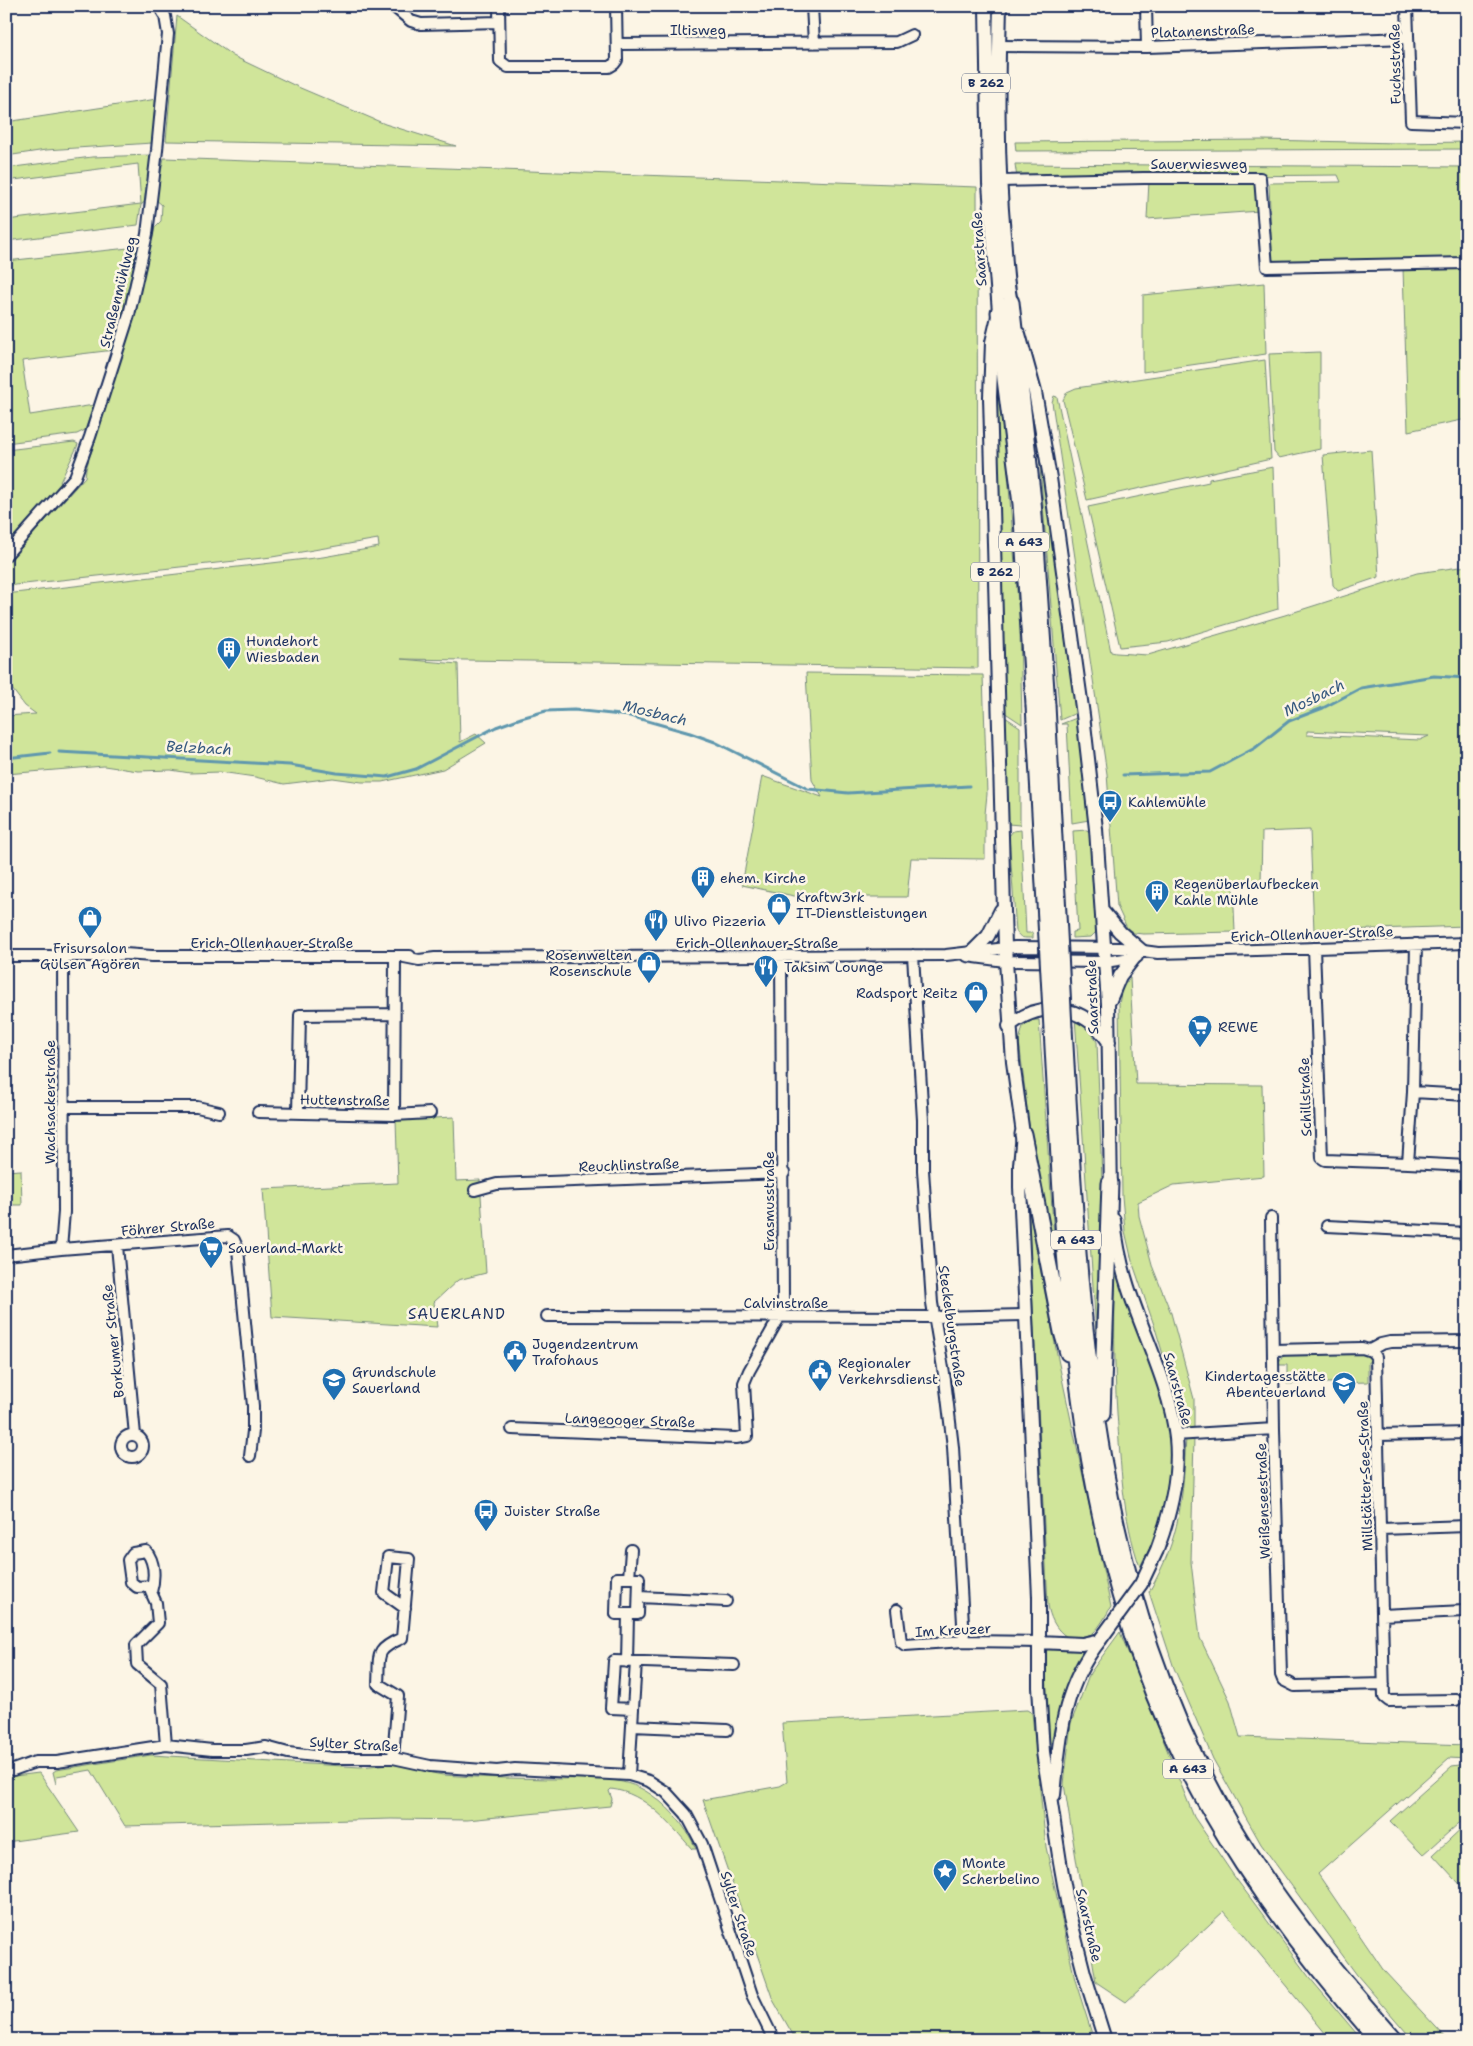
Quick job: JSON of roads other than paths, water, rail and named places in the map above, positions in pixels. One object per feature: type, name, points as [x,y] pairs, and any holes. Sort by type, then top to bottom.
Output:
[{"type":"highway","name":"B 262","points":[[1011,302],[1027,438]]},
{"type":"highway","name":"B 262","points":[[999,312],[1005,379]]},
{"type":"highway","name":"A 643","points":[[1005,379],[1021,504],[1040,705],[1058,1028],[1065,1259],[1079,1392],[1095,1489],[1112,1562],[1143,1666],[1173,1736],[1222,1831],[1265,1898],[1342,1999],[1378,2040]]},
{"type":"highway","name":"A 643","points":[[1027,438],[1041,601],[1040,705]]},
{"type":"highway","name":"A 643","points":[[1058,1028],[1078,1257],[1092,1390],[1101,1450],[1118,1535],[1137,1610],[1163,1683],[1194,1754],[1232,1824],[1274,1891],[1322,1955],[1395,2040]]},
{"type":"highway","points":[[1023,1134],[1062,1332],[1079,1392]]},
{"type":"highway","points":[[1101,1450],[1110,1183]]},
{"type":"main road","name":"B 262","points":[[986,6],[994,182]]},
{"type":"main road","name":"B 262","points":[[994,182],[1000,6]]},
{"type":"main road","name":"Saarstraße","points":[[994,182],[1011,302]]},
{"type":"main road","name":"Saarstraße","points":[[994,182],[999,312]]},
{"type":"main road","name":"B 262","points":[[1011,302],[1035,392],[1050,478],[1084,715],[1105,948]]},
{"type":"main road","name":"B 262","points":[[999,312],[992,342],[990,396],[1005,947]]},
{"type":"main road","name":"B 262","points":[[965,954],[988,936],[1001,911],[1003,897]]},
{"type":"main road","points":[[1103,912],[1138,954],[1120,976],[1108,1004]]},
{"type":"main road","name":"Saarstraße","points":[[1005,947],[1009,1026],[1023,1134],[1020,1188],[1039,1597],[1039,1687],[1043,1752],[1070,1918],[1084,1973],[1105,2040]]},
{"type":"main road","name":"Saarstraße","points":[[1052,1816],[1063,1720],[1069,1697],[1080,1672],[1100,1640],[1141,1584],[1157,1550],[1171,1509],[1176,1460],[1175,1435],[1164,1386],[1128,1288],[1116,1236],[1110,1183],[1109,1042],[1105,948]]},
{"type":"main road","points":[[1009,1026],[1033,1012],[1049,1009],[1066,1010],[1089,1020],[1109,1042]]},
{"type":"main road","points":[[1039,1597],[1046,1628],[1051,1636],[1061,1644]]},
{"type":"main road","points":[[1039,1642],[1082,1644],[1100,1640]]},
{"type":"street","name":"Straßenmühlweg","points":[[6,555],[75,477],[90,437],[129,315],[147,234],[157,150],[168,34],[165,16],[159,6]]},
{"type":"street","points":[[394,6],[411,21],[422,24],[499,22]]},
{"type":"street","points":[[499,6],[499,58],[502,64],[508,67],[609,66],[614,64],[617,60],[618,44],[616,6]]},
{"type":"street","points":[[812,6],[814,43]]},
{"type":"street","points":[[1146,6],[1147,47]]},
{"type":"street","name":"Fuchsstraße","points":[[1407,6],[1411,121],[1467,123]]},
{"type":"street","name":"Iltisweg","points":[[618,44],[897,42],[912,35]]},
{"type":"street","name":"Platanenstraße","points":[[999,46],[1147,47],[1408,38]]},
{"type":"street","name":"Sauerwiesweg","points":[[994,182],[1144,178],[1260,178],[1267,267],[1467,264]]},
{"type":"street","name":"Erich-Ollenhauer-Straße","points":[[965,954],[1005,961],[1105,962],[1138,954],[1467,943]]},
{"type":"street","points":[[1408,1163],[1413,1092],[1416,944]]},
{"type":"street","name":"Erich-Ollenhauer-Straße","points":[[6,956],[101,956],[125,959],[139,956],[399,957],[419,960],[435,958],[965,954],[1005,947],[1105,948],[1138,954]]},
{"type":"street","name":"Schillstraße","points":[[1314,948],[1322,1158],[1326,1160],[1467,1166]]},
{"type":"street","name":"Steckelburgstraße","points":[[913,955],[923,1120],[923,1170],[932,1303],[946,1380],[953,1447],[964,1641]]},
{"type":"street","name":"Wachsackerstraße","points":[[60,1248],[64,1212],[63,956]]},
{"type":"street","name":"Erasmusstraße","points":[[747,1436],[744,1383],[780,1316],[783,1300],[784,1173],[781,956]]},
{"type":"street","points":[[394,1115],[394,1014],[399,957]]},
{"type":"street","points":[[298,1113],[300,1015],[394,1014]]},
{"type":"street","points":[[1413,1092],[1467,1095]]},
{"type":"street","points":[[64,1106],[197,1107],[219,1112]]},
{"type":"street","name":"Huttenstraße","points":[[258,1112],[394,1115],[430,1113]]},
{"type":"street","name":"Reuchlinstraße","points":[[475,1190],[497,1184],[784,1173]]},
{"type":"street","name":"Weißenseestraße","points":[[1271,1218],[1274,1429],[1281,1675],[1283,1680],[1295,1686],[1384,1684]]},
{"type":"street","points":[[1327,1226],[1467,1233]]},
{"type":"street","name":"Föhrer Straße","points":[[6,1255],[60,1248],[117,1246],[228,1236],[234,1240],[238,1249],[240,1265],[253,1406],[250,1456]]},
{"type":"street","name":"Borkumer Straße","points":[[117,1246],[135,1435]]},
{"type":"street","name":"Calvinstraße","points":[[547,1316],[935,1317],[1026,1315]]},
{"type":"street","points":[[1273,1350],[1362,1348],[1370,1350],[1390,1342],[1467,1341]]},
{"type":"street","name":"Millstätter-See-Straße","points":[[1370,1350],[1376,1357],[1385,1700],[1456,1700]]},
{"type":"street","name":"Langeooger Straße","points":[[512,1429],[736,1438],[747,1436]]},
{"type":"street","points":[[1175,1435],[1274,1429]]},
{"type":"street","points":[[1378,1435],[1467,1433]]},
{"type":"street","points":[[1381,1528],[1467,1526]]},
{"type":"street","points":[[629,1578],[631,1550]]},
{"type":"street","points":[[393,1758],[398,1696],[378,1684],[380,1651],[386,1645],[402,1638],[405,1608],[409,1559],[388,1557],[384,1593],[405,1608]]},
{"type":"street","points":[[617,1578],[639,1578],[639,1597],[638,1614],[616,1614],[617,1578]]},
{"type":"street","points":[[152,1586],[151,1592],[156,1603],[158,1623],[136,1645],[137,1664],[161,1684],[166,1746]]},
{"type":"street","points":[[639,1597],[726,1601]]},
{"type":"street","name":"Im Kreuzer","points":[[897,1610],[902,1644],[908,1646],[964,1641],[1039,1642]]},
{"type":"street","points":[[1382,1615],[1464,1611]]},
{"type":"street","points":[[628,1614],[633,1709],[628,1775]]},
{"type":"street","points":[[633,1709],[611,1708],[614,1661],[734,1665]]},
{"type":"street","points":[[632,1726],[727,1730]]},
{"type":"street","name":"Sylter Straße","points":[[10,1770],[44,1767],[57,1762],[166,1746],[212,1750],[246,1750],[265,1754],[288,1753],[333,1758],[393,1758],[430,1766],[478,1768],[497,1771],[515,1769],[628,1775],[641,1780],[655,1791],[673,1799],[686,1814],[702,1844],[752,1995],[774,2040]]},
{"type":"waterway","name":"Mosbach","points":[[1123,775],[1210,772],[1255,748],[1289,721],[1323,708],[1361,688],[1434,676],[1467,678]]},
{"type":"waterway","name":"Mosbach","points":[[59,752],[290,765],[337,773],[387,777],[416,769],[496,727],[521,718],[546,711],[574,710],[630,716],[690,733],[715,742],[808,789],[848,793],[969,786]]},
{"type":"waterway","name":"Belzbach","points":[[6,758],[50,753]]},
{"type":"place","name":"Hundehort Wiesbaden","points":[[229,670]]},
{"type":"place","name":"Kahlemühle","points":[[1110,823]]},
{"type":"place","name":"ehem. Kirche","points":[[703,899]]},
{"type":"place","name":"Regenüberlaufbecken Kahle Mühle","points":[[1157,913]]},
{"type":"place","name":"Kraftw3rk IT-Dienstleistungen","points":[[779,926]]},
{"type":"place","name":"Frisursalon Gülsen Agören","points":[[90,939]]},
{"type":"place","name":"Ulivo Pizzeria","points":[[656,942]]},
{"type":"place","name":"Rosenwelten Rosenschule","points":[[649,984]]},
{"type":"place","name":"Taksim Lounge","points":[[766,988]]},
{"type":"place","name":"Radsport Reitz","points":[[976,1014]]},
{"type":"place","name":"REWE","points":[[1200,1048]]},
{"type":"place","name":"Sauerland-Markt","points":[[211,1269]]},
{"type":"place","name":"Jugendzentrum Trafohaus","points":[[515,1373]]},
{"type":"place","name":"Regionaler Verkehrsdienst","points":[[820,1392]]},
{"type":"place","name":"Grundschule Sauerland","points":[[334,1401]]},
{"type":"place","name":"Kindertagesstätte Abenteuerland","points":[[1344,1405]]},
{"type":"place","name":"Juister Straße","points":[[486,1532]]},
{"type":"place","name":"Monte Scherbelino","points":[[945,1892]]},
{"type":"district","name":"SAUERLAND","points":[[457,1314]]}]
